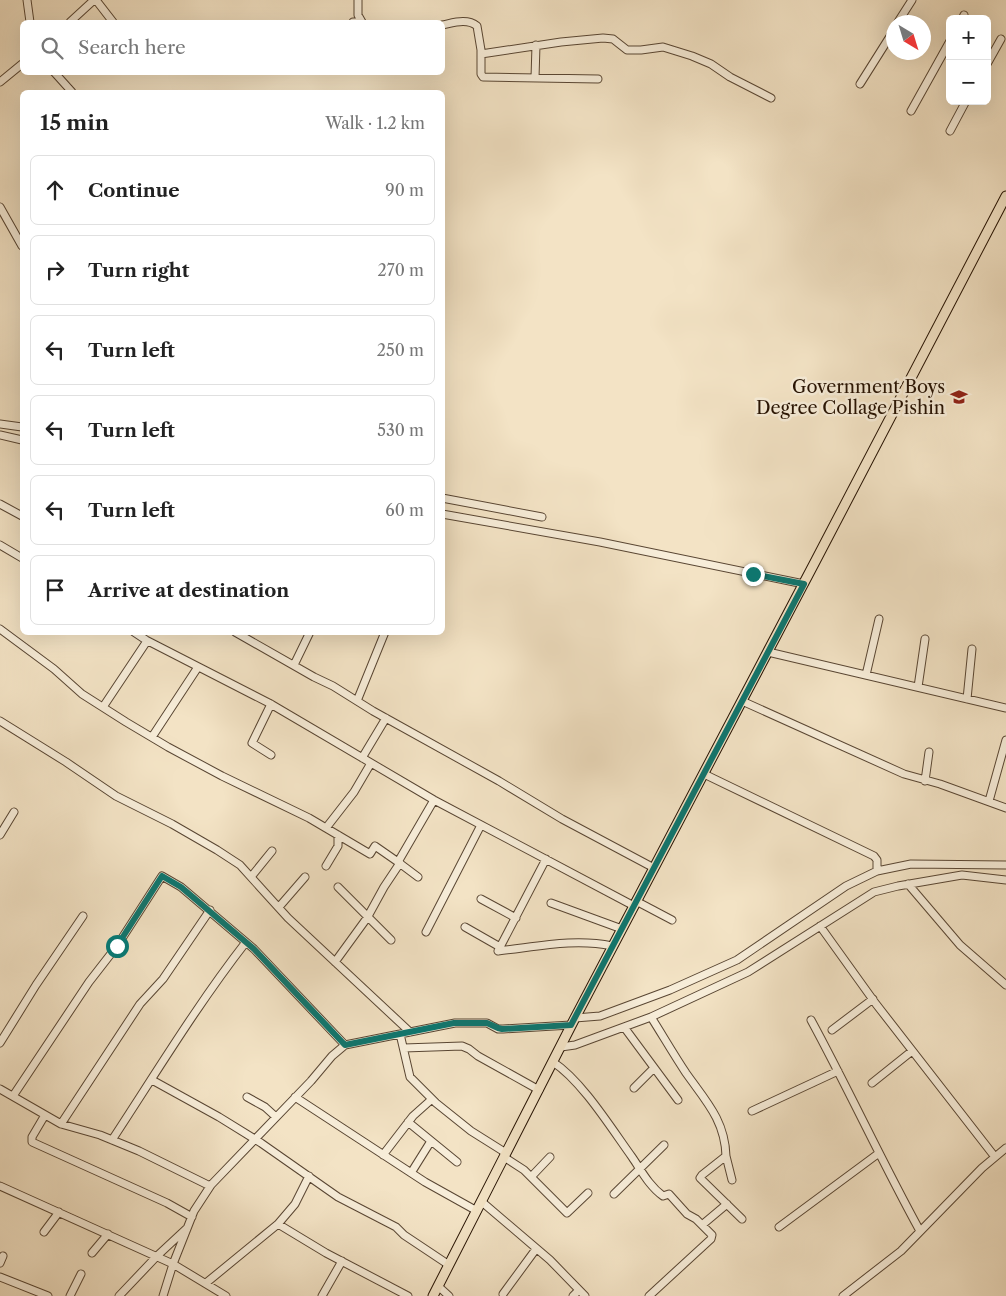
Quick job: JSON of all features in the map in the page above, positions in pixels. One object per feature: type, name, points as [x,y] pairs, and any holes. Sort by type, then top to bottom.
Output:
[{"type":"main road","points":[[433,1296],[612,946],[804,584],[1006,196]]},
{"type":"street","points":[[27,0],[30,20]]},
{"type":"street","points":[[72,20],[94,0],[111,20]]},
{"type":"street","points":[[358,0],[358,20]]},
{"type":"street","points":[[902,15],[912,0]]},
{"type":"street","points":[[445,25],[462,22],[474,23],[478,29],[481,54],[480,74],[483,77],[598,79]]},
{"type":"street","points":[[481,54],[536,45],[604,38],[613,39],[628,50],[636,51],[663,46],[711,64],[726,75],[771,98]]},
{"type":"street","points":[[989,60],[1001,39]]},
{"type":"street","points":[[860,84],[886,43]]},
{"type":"street","points":[[535,78],[536,45]]},
{"type":"street","points":[[911,111],[946,48]]},
{"type":"street","points":[[0,82],[20,66]]},
{"type":"street","points":[[57,75],[70,90]]},
{"type":"street","points":[[950,131],[964,105]]},
{"type":"street","points":[[0,207],[20,242]]},
{"type":"street","points":[[0,424],[20,427]]},
{"type":"street","points":[[0,435],[20,440]]},
{"type":"street","points":[[445,499],[542,517]]},
{"type":"street","points":[[0,504],[20,515]]},
{"type":"street","points":[[445,515],[600,542],[804,584]]},
{"type":"street","points":[[0,545],[20,557]]},
{"type":"street","points":[[866,675],[879,619]]},
{"type":"street","points":[[0,629],[54,669],[82,694],[152,737],[222,776],[338,834],[370,854],[376,846],[418,877]]},
{"type":"street","points":[[138,635],[271,704],[434,800],[546,859],[672,920]]},
{"type":"street","points":[[240,635],[562,819],[654,868]]},
{"type":"street","points":[[294,665],[309,635]]},
{"type":"street","points":[[357,701],[384,635]]},
{"type":"street","points":[[918,687],[926,639]]},
{"type":"street","points":[[103,707],[147,641]]},
{"type":"street","points":[[968,699],[972,649]]},
{"type":"street","points":[[768,652],[1006,708]]},
{"type":"street","points":[[152,737],[198,667]]},
{"type":"street","points":[[742,701],[904,774],[940,784],[1006,808]]},
{"type":"street","points":[[271,704],[252,743],[272,755]]},
{"type":"street","points":[[362,758],[386,718]]},
{"type":"street","points":[[0,721],[116,796],[218,850],[240,865],[279,907],[410,1032]]},
{"type":"street","points":[[989,801],[1006,740]]},
{"type":"street","points":[[926,781],[929,752]]},
{"type":"street","points":[[326,828],[354,792],[371,763]]},
{"type":"street","points":[[704,774],[874,856],[877,871]]},
{"type":"street","points":[[335,962],[367,918],[434,800]]},
{"type":"street","points":[[0,835],[14,812]]},
{"type":"street","points":[[426,932],[481,825]]},
{"type":"street","points":[[326,866],[338,846],[338,834]]},
{"type":"street","points":[[251,876],[272,851]]},
{"type":"street","points":[[546,859],[498,951],[576,942],[612,946]]},
{"type":"street","points":[[163,1296],[187,1228],[197,1206],[210,1186],[311,1081],[332,1056],[345,1045],[461,1022],[487,1023],[498,1028],[573,1022],[600,1016],[670,990],[737,960],[846,886],[877,871],[912,864],[1006,865]]},
{"type":"street","points":[[561,1047],[576,1045],[651,1017],[748,972],[874,892],[962,875],[1006,880]]},
{"type":"street","points":[[13,1096],[89,982],[117,946],[162,876],[181,887],[246,942],[345,1045]]},
{"type":"street","points":[[279,907],[305,877]]},
{"type":"street","points":[[908,884],[960,945],[1006,985]]},
{"type":"street","points":[[338,888],[391,940]]},
{"type":"street","points":[[482,898],[516,918]]},
{"type":"street","points":[[551,903],[622,929]]},
{"type":"street","points":[[61,1124],[140,1004],[163,978],[210,910]]},
{"type":"street","points":[[0,1043],[82,916]]},
{"type":"street","points":[[820,926],[912,1051],[995,1157]]},
{"type":"street","points":[[465,927],[500,947]]},
{"type":"street","points":[[112,1140],[220,976],[246,942]]},
{"type":"street","points":[[1006,978],[1006,985]]},
{"type":"street","points":[[832,1030],[873,999]]},
{"type":"street","points":[[651,1017],[686,1073],[712,1107],[717,1117],[732,1180]]},
{"type":"street","points":[[812,1020],[863,1118],[878,1153],[920,1231]]},
{"type":"street","points":[[624,1027],[678,1100]]},
{"type":"street","points":[[401,1035],[410,1077],[432,1099],[524,1170],[568,1213],[588,1193]]},
{"type":"street","points":[[403,1046],[462,1046],[539,1090]]},
{"type":"street","points":[[872,1083],[912,1051]]},
{"type":"street","points":[[553,1062],[565,1070],[607,1121],[650,1183],[660,1194],[663,1196],[669,1194],[684,1211],[712,1235],[711,1239],[649,1296]]},
{"type":"street","points":[[634,1088],[654,1068]]},
{"type":"street","points":[[752,1111],[838,1071]]},
{"type":"street","points":[[152,1080],[219,1117],[254,1139],[338,1197],[396,1227],[404,1235],[449,1265]]},
{"type":"street","points":[[1,1092],[13,1096],[61,1124],[100,1135],[139,1151],[210,1186]]},
{"type":"street","points":[[247,1097],[265,1107],[276,1117]]},
{"type":"street","points":[[295,1097],[411,1173],[477,1211]]},
{"type":"street","points":[[383,1155],[408,1122],[432,1099]]},
{"type":"street","points":[[45,1115],[32,1137],[32,1142],[167,1203],[192,1217]]},
{"type":"street","points":[[408,1122],[457,1162]]},
{"type":"street","points":[[411,1173],[431,1141]]},
{"type":"street","points":[[614,1194],[664,1145]]},
{"type":"street","points":[[843,1296],[901,1251],[982,1168],[1006,1148]]},
{"type":"street","points":[[780,1227],[878,1153]]},
{"type":"street","points":[[726,1156],[700,1178],[742,1219]]},
{"type":"street","points":[[531,1177],[550,1157]]},
{"type":"street","points":[[206,1283],[278,1224],[294,1204],[309,1176]]},
{"type":"street","points":[[0,1186],[157,1256],[206,1283],[223,1295]]},
{"type":"street","points":[[482,1202],[536,1249],[582,1293],[573,1296]]},
{"type":"street","points":[[702,1225],[727,1204]]},
{"type":"street","points":[[44,1232],[59,1212]]},
{"type":"street","points":[[278,1224],[408,1296]]},
{"type":"street","points":[[119,1296],[187,1228]]},
{"type":"street","points":[[92,1253],[108,1234]]},
{"type":"street","points":[[503,1294],[536,1249]]},
{"type":"street","points":[[0,1263],[3,1256]]},
{"type":"street","points":[[322,1296],[342,1261]]},
{"type":"street","points":[[70,1296],[80,1274]]},
{"type":"street","points":[[0,1277],[48,1296]]},
{"type":"street","points":[[438,1286],[449,1296]]},
{"type":"place","name":"Government Boys Degree Collage Pishin","points":[[959,397]]},
{"type":"route","points":[[117,946],[162,876],[181,887],[210,910],[254,949],[345,1045],[461,1022],[487,1023],[502,1029],[571,1025],[804,584],[753,574]]}]
